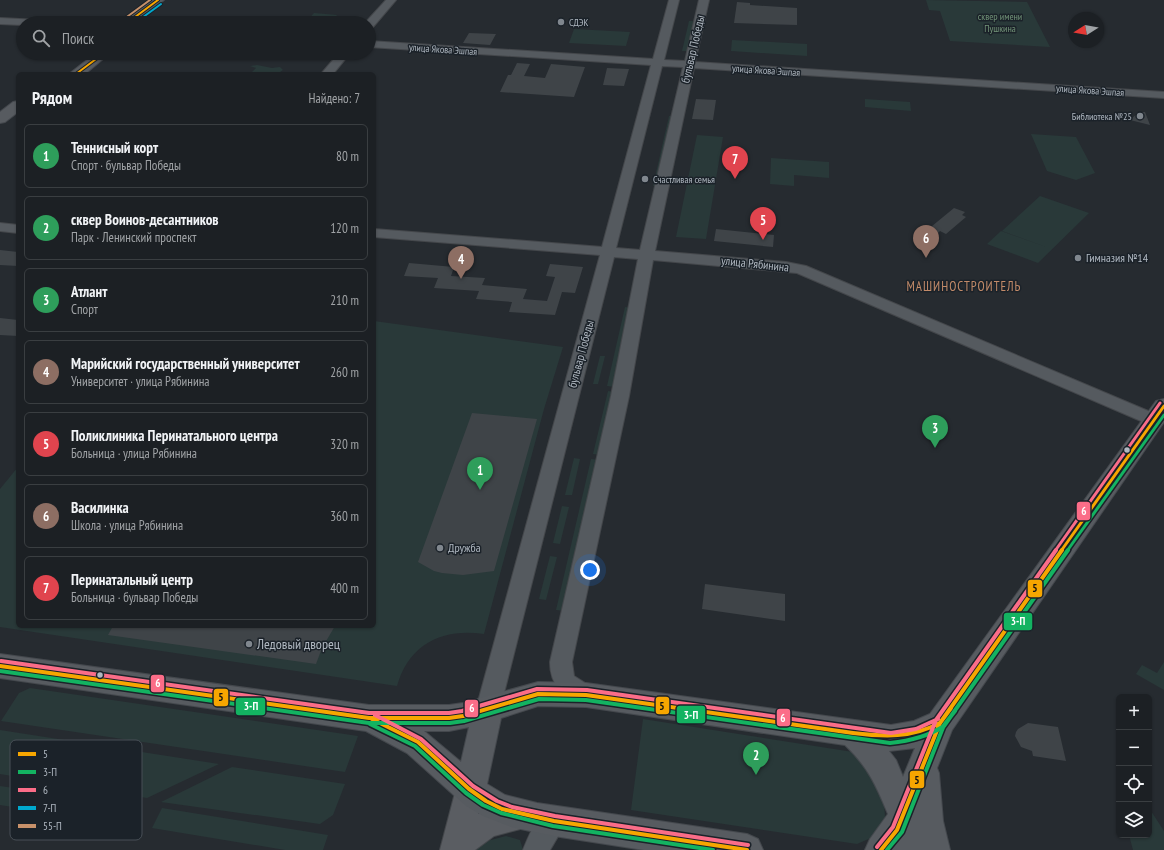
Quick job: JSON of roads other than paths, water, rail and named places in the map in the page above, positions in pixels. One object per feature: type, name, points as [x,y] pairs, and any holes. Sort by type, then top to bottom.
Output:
[{"type":"main road","points":[[136,16],[158,0]]},
{"type":"main road","points":[[151,16],[172,0]]},
{"type":"main road","points":[[70,72],[81,60]]},
{"type":"main road","points":[[70,72],[91,60]]},
{"type":"main road","points":[[0,119],[16,107]]},
{"type":"main road","points":[[0,131],[16,119]]},
{"type":"main road","points":[[881,850],[897,830],[940,723],[978,667],[1159,413]]},
{"type":"main road","points":[[0,666],[369,718],[449,718],[488,709],[538,694],[586,695],[891,738],[905,737],[928,730],[940,723]]},
{"type":"main road","points":[[454,850],[470,789],[488,709]]},
{"type":"main road","points":[[369,718],[408,736],[424,747],[470,789],[486,801],[540,818],[747,850]]},
{"type":"main road","points":[[853,733],[866,745],[885,770],[918,850]]},
{"type":"main road","points":[[924,762],[924,802],[929,833],[934,850]]},
{"type":"main road","points":[[454,850],[468,835],[484,825],[501,819],[540,818]]},
{"type":"street","points":[[376,17],[390,0]]},
{"type":"street","name":"бульвар Победы","points":[[488,709],[674,0]]},
{"type":"street","name":"бульвар Победы","points":[[586,695],[572,689],[564,682],[561,673],[561,662],[580,570],[620,396],[647,254],[704,0]]},
{"type":"street","points":[[0,21],[16,22]]},
{"type":"street","name":"улица Якова Эшпая","points":[[376,44],[1164,95]]},
{"type":"street","points":[[330,72],[339,60]]},
{"type":"street","points":[[0,227],[16,228]]},
{"type":"street","name":"улица Рябинина","points":[[376,232],[786,266],[802,269],[1159,413]]},
{"type":"street","points":[[536,850],[547,828],[540,818]]},
{"type":"place","name":"СДЭК","points":[[561,22]]},
{"type":"place","name":"Библиотека №25","points":[[1140,116]]},
{"type":"place","name":"Счастливая семья","points":[[645,179]]},
{"type":"place","name":"Перинатальный центр","points":[[735,179]]},
{"type":"place","name":"Поликлиника Перинатального центра","points":[[763,240]]},
{"type":"place","name":"Василинка","points":[[926,258]]},
{"type":"place","name":"Гимназия №14","points":[[1078,258]]},
{"type":"place","name":"Марийский государственный университет","points":[[461,279]]},
{"type":"place","name":"Атлант","points":[[935,448]]},
{"type":"place","name":"Теннисный корт","points":[[480,490]]},
{"type":"place","name":"Дружба","points":[[440,548]]},
{"type":"place","name":"Ледовый дворец","points":[[249,644]]},
{"type":"place","name":"сквер Воинов-десантников","points":[[756,775]]},
{"type":"district","name":"МАШИНОСТРОИТЕЛЬ","points":[[964,286]]},
{"type":"park label","name":"сквер имени Пушкина","points":[[1000,22]]}]
